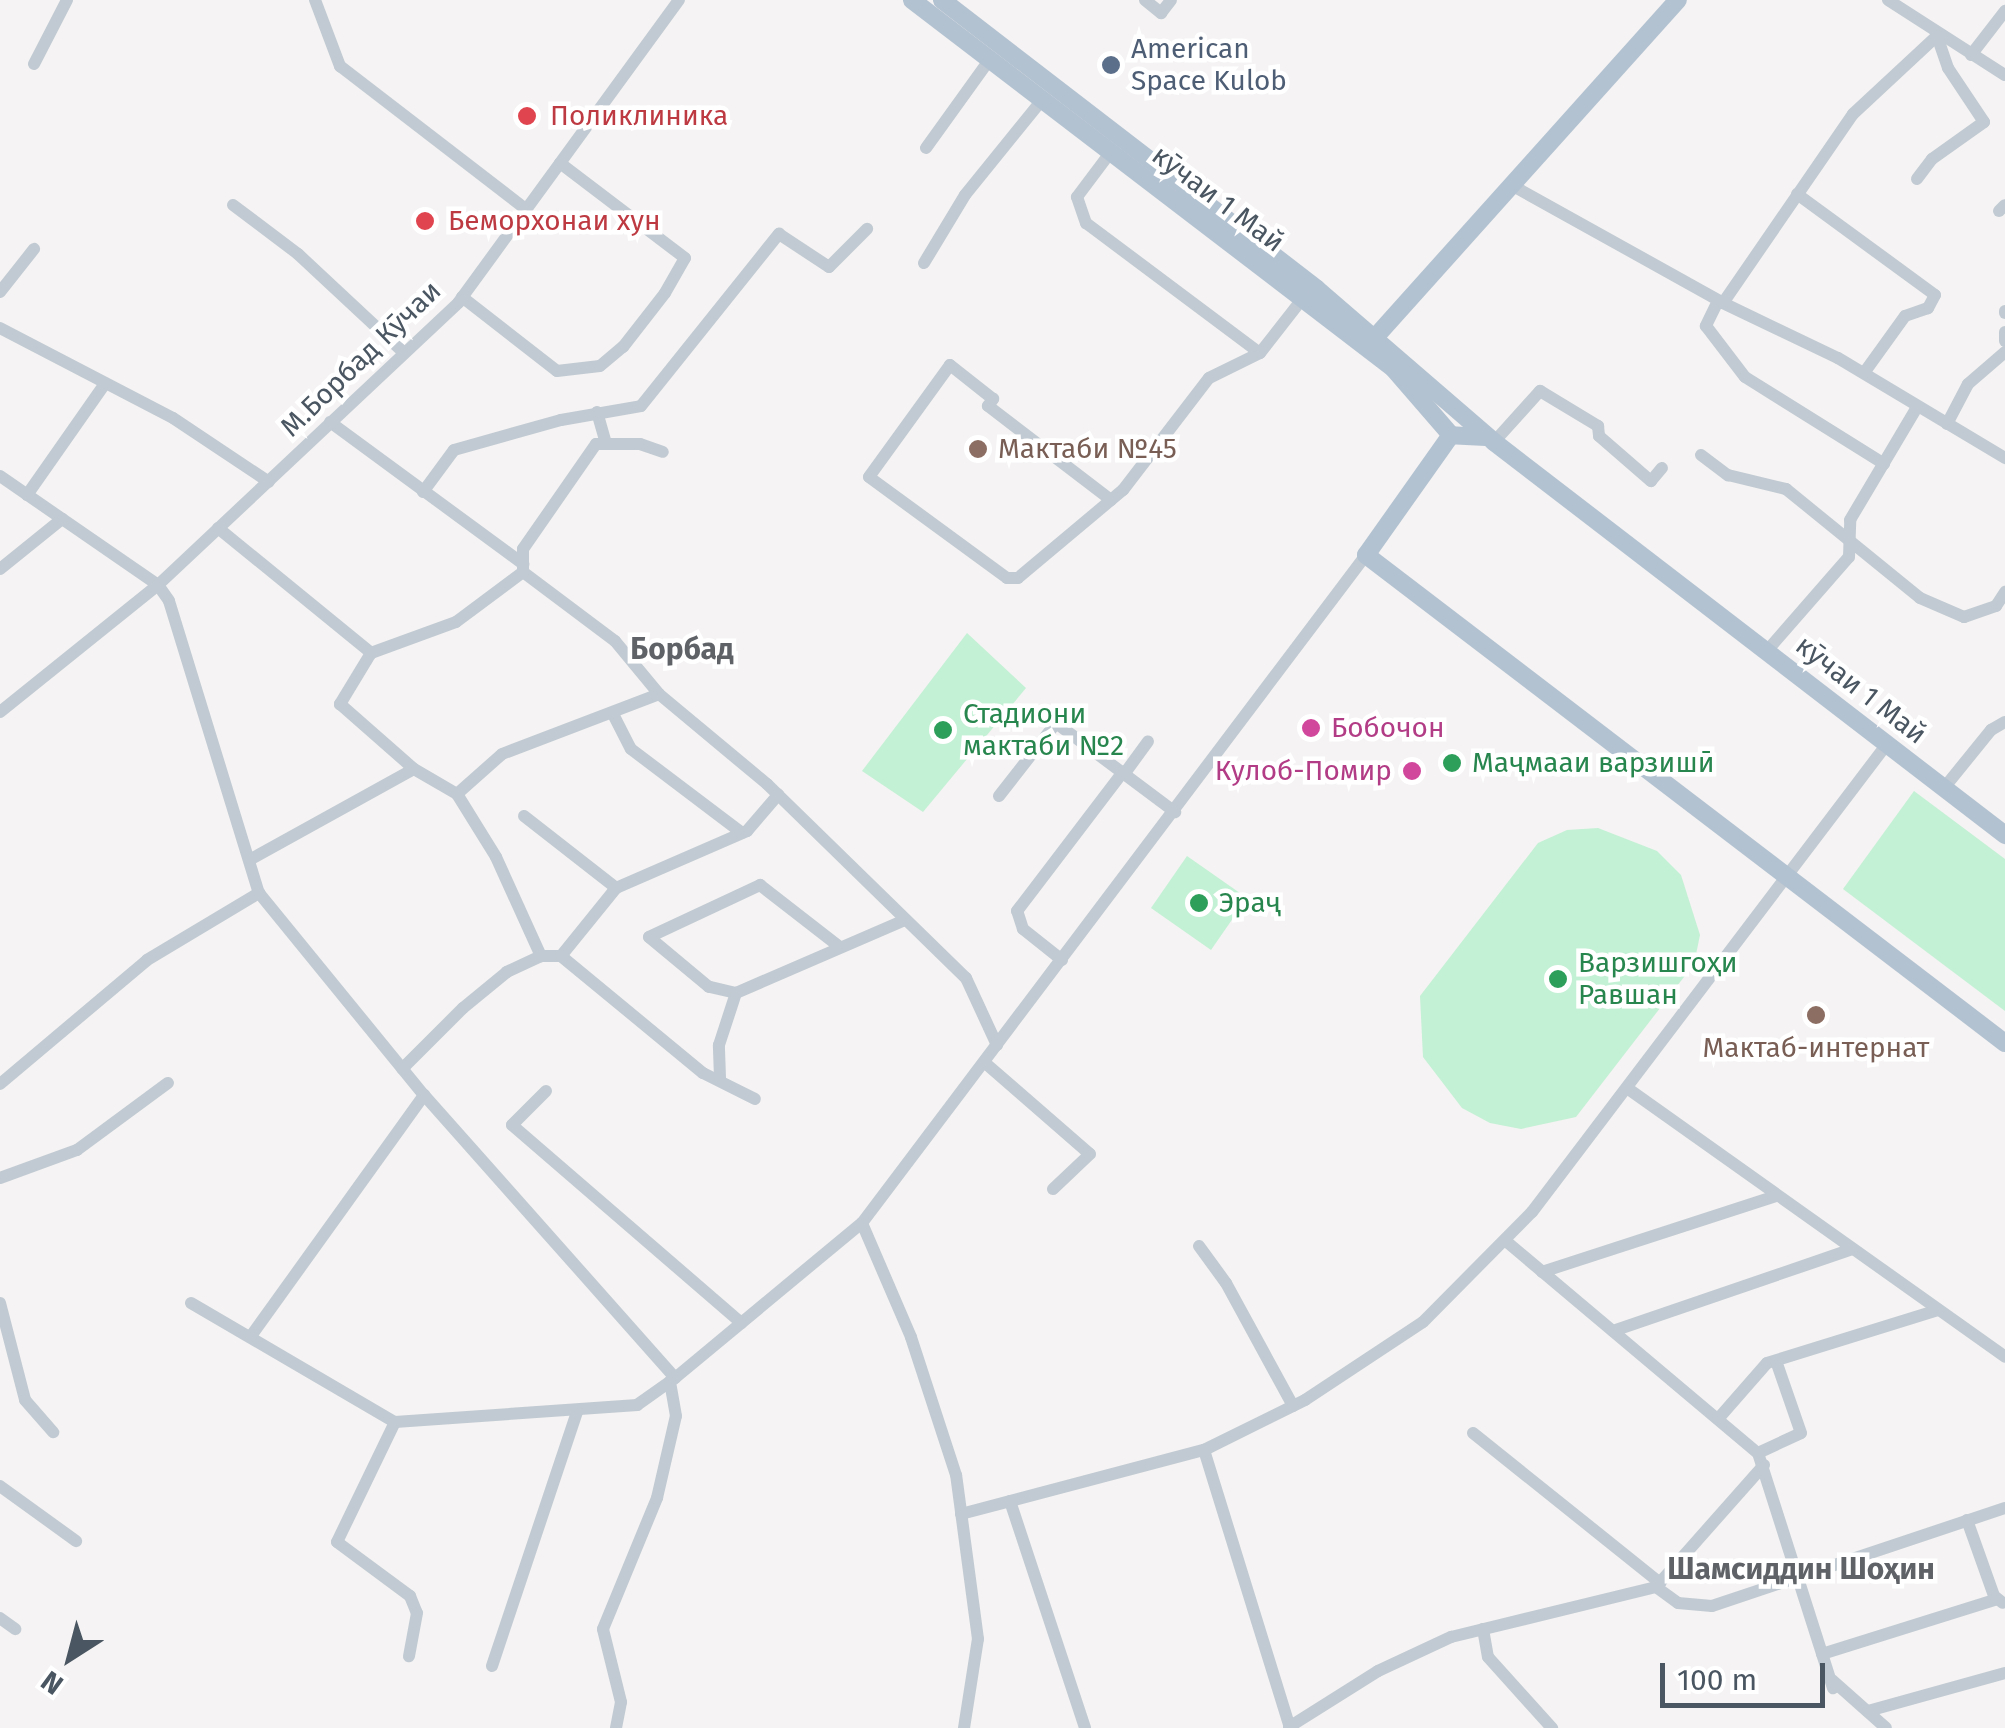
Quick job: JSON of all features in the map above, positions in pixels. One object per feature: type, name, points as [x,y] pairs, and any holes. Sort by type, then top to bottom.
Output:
[{"type":"main road","name":"кӯчаи 1 Май","points":[[912,0],[1303,298],[1371,342],[1437,410],[1451,435]]},
{"type":"main road","name":"кӯчаи 1 Май","points":[[942,0],[1492,441],[2005,835]]},
{"type":"main road","points":[[1371,342],[1515,187],[1678,0]]},
{"type":"main road","points":[[1448,402],[1451,435],[1366,555],[2005,1043]]},
{"type":"main road","points":[[1451,435],[1468,432],[1492,441]]},
{"type":"street","points":[[34,64],[67,0]]},
{"type":"street","points":[[316,0],[340,66],[526,209]]},
{"type":"street","name":"М.Борбад Кӯчаи","points":[[0,712],[158,585],[462,297],[679,0]]},
{"type":"street","points":[[1145,0],[1162,13],[1171,0]]},
{"type":"street","points":[[1888,0],[1937,36],[2005,75]]},
{"type":"street","points":[[1971,55],[2005,11]]},
{"type":"street","points":[[1917,179],[1932,160],[1984,122],[1948,68],[1937,36]]},
{"type":"street","points":[[1884,464],[1746,377],[1706,326],[1853,114],[1937,36]]},
{"type":"street","points":[[926,148],[990,59]]},
{"type":"street","points":[[924,263],[965,194],[1042,100]]},
{"type":"street","points":[[1110,153],[1077,198],[1086,223],[1260,353]]},
{"type":"street","points":[[462,297],[557,371],[600,366],[624,348],[665,293],[685,258],[560,163]]},
{"type":"street","points":[[1515,187],[1720,302],[1864,373],[2005,458]]},
{"type":"street","points":[[1798,194],[1935,295],[1928,308],[1905,316],[1864,373]]},
{"type":"street","points":[[233,205],[298,254],[404,353]]},
{"type":"street","points":[[423,492],[454,450],[597,412],[641,406],[778,234],[828,266],[867,229]]},
{"type":"street","points":[[0,292],[34,249]]},
{"type":"street","points":[[1111,500],[988,406],[993,399],[950,366],[869,477],[1007,578],[1018,578],[1111,500],[1210,378],[1260,353],[1303,298]]},
{"type":"street","points":[[0,348],[5,332],[174,418],[269,482]]},
{"type":"street","points":[[2005,332],[2005,341]]},
{"type":"street","points":[[1947,424],[1968,384],[2005,352]]},
{"type":"street","points":[[27,494],[104,385]]},
{"type":"street","points":[[1492,441],[1540,391],[1598,426],[1598,436],[1651,481],[1662,468]]},
{"type":"street","points":[[1766,652],[1852,548],[1850,520],[1917,408]]},
{"type":"street","points":[[597,412],[605,440]]},
{"type":"street","points":[[330,422],[615,642],[659,694],[778,795],[966,978],[997,1044]]},
{"type":"street","points":[[605,440],[663,452]]},
{"type":"street","points":[[524,568],[523,549],[605,440]]},
{"type":"street","points":[[1701,455],[1728,474],[1786,489],[1852,548],[1920,598],[1964,617],[1996,606],[2005,592]]},
{"type":"street","points":[[0,476],[158,585],[169,601],[259,894],[424,1095],[672,1380],[676,1416],[657,1498],[602,1629],[620,1702],[616,1728]]},
{"type":"street","points":[[0,569],[62,519]]},
{"type":"street","points":[[218,528],[371,653]]},
{"type":"street","points":[[192,1303],[395,1422],[637,1405],[862,1223],[1366,555]]},
{"type":"street","points":[[524,568],[456,622],[371,653],[340,704],[414,769],[456,794],[496,857],[541,956]]},
{"type":"street","points":[[456,794],[502,754],[659,694]]},
{"type":"street","points":[[613,714],[631,750],[742,832]]},
{"type":"street","points":[[1944,788],[1991,730],[2005,722]]},
{"type":"street","points":[[999,796],[1056,723],[1175,812]]},
{"type":"street","points":[[1062,960],[1023,929],[1017,910],[1148,742]]},
{"type":"street","points":[[961,1514],[1204,1450],[1293,1406],[1423,1322],[1506,1242],[1788,879],[1887,744]]},
{"type":"street","points":[[251,859],[414,769]]},
{"type":"street","points":[[561,956],[616,888],[742,832],[778,795]]},
{"type":"street","points":[[524,816],[616,888]]},
{"type":"street","points":[[840,948],[760,885],[648,937],[709,987],[736,992],[840,948],[905,920]]},
{"type":"street","points":[[0,1084],[146,960],[259,894]]},
{"type":"street","points":[[402,1069],[463,1008],[507,972],[541,956],[561,956],[703,1073],[720,1078],[755,1099]]},
{"type":"street","points":[[720,1078],[719,1045],[736,992]]},
{"type":"street","points":[[984,1062],[1090,1154],[1053,1188]]},
{"type":"street","points":[[0,1178],[77,1150],[168,1083]]},
{"type":"street","points":[[1627,1088],[2005,1357]]},
{"type":"street","points":[[546,1091],[512,1125],[741,1323]]},
{"type":"street","points":[[252,1336],[424,1095]]},
{"type":"street","points":[[1542,1272],[1776,1196]]},
{"type":"street","points":[[862,1223],[911,1337],[956,1474],[978,1639],[964,1728]]},
{"type":"street","points":[[1506,1242],[1718,1418],[1761,1459],[1831,1683],[1886,1728]]},
{"type":"street","points":[[1199,1246],[1226,1282],[1293,1406]]},
{"type":"street","points":[[1613,1331],[1852,1248]]},
{"type":"street","points":[[0,1303],[25,1400],[53,1432]]},
{"type":"street","points":[[1718,1418],[1758,1369],[1776,1360],[1938,1310]]},
{"type":"street","points":[[1204,1450],[1290,1727],[1378,1671],[1484,1630],[1658,1585],[1761,1459],[1802,1433],[1776,1360]]},
{"type":"street","points":[[492,1666],[577,1412]]},
{"type":"street","points":[[395,1422],[337,1542],[410,1596],[417,1613],[409,1656]]},
{"type":"street","points":[[1474,1433],[1678,1603],[1712,1606],[1798,1574],[2005,1508]]},
{"type":"street","points":[[0,1486],[76,1541]]},
{"type":"street","points":[[1010,1502],[1085,1728]]},
{"type":"street","points":[[1822,1654],[2002,1602],[1968,1520]]},
{"type":"street","points":[[0,1618],[15,1629]]},
{"type":"street","points":[[1484,1630],[1488,1657],[1552,1728]]},
{"type":"street","points":[[1868,1711],[2005,1673]]},
{"type":"green space","name":"Стадиони мактаби №2","points":[[967,633],[1026,688],[923,812],[862,771]]},
{"type":"green space","points":[[1914,791],[2005,859],[2005,1011],[1843,889]]},
{"type":"green space","points":[[1598,828],[1657,851],[1681,875],[1700,935],[1694,964],[1576,1117],[1521,1129],[1490,1123],[1462,1108],[1423,1057],[1420,996],[1538,843],[1567,830]]},
{"type":"green space","name":"Эраҷ","points":[[1187,856],[1247,898],[1211,950],[1151,908]]},
{"type":"place","name":"American Space Kulob","points":[[1111,65]]},
{"type":"place","name":"Поликлиника","points":[[527,116]]},
{"type":"place","name":"Беморхонаи хун","points":[[425,221]]},
{"type":"place","name":"Мактаби №45","points":[[978,449]]},
{"type":"place","name":"Бобочон","points":[[1311,728]]},
{"type":"place","name":"Стадиони мактаби №2","points":[[943,730]]},
{"type":"place","name":"Маҷмааи варзишӣ","points":[[1452,763]]},
{"type":"place","name":"Кулоб-Помир","points":[[1412,771]]},
{"type":"place","name":"Эраҷ","points":[[1199,903]]},
{"type":"place","name":"Варзишгоҳи Равшан","points":[[1558,979]]},
{"type":"place","name":"Мактаб-интернат","points":[[1816,1015]]},
{"type":"district","name":"Борбад","points":[[682,649]]},
{"type":"district","name":"Шамсиддин Шоҳин","points":[[1801,1569]]}]
